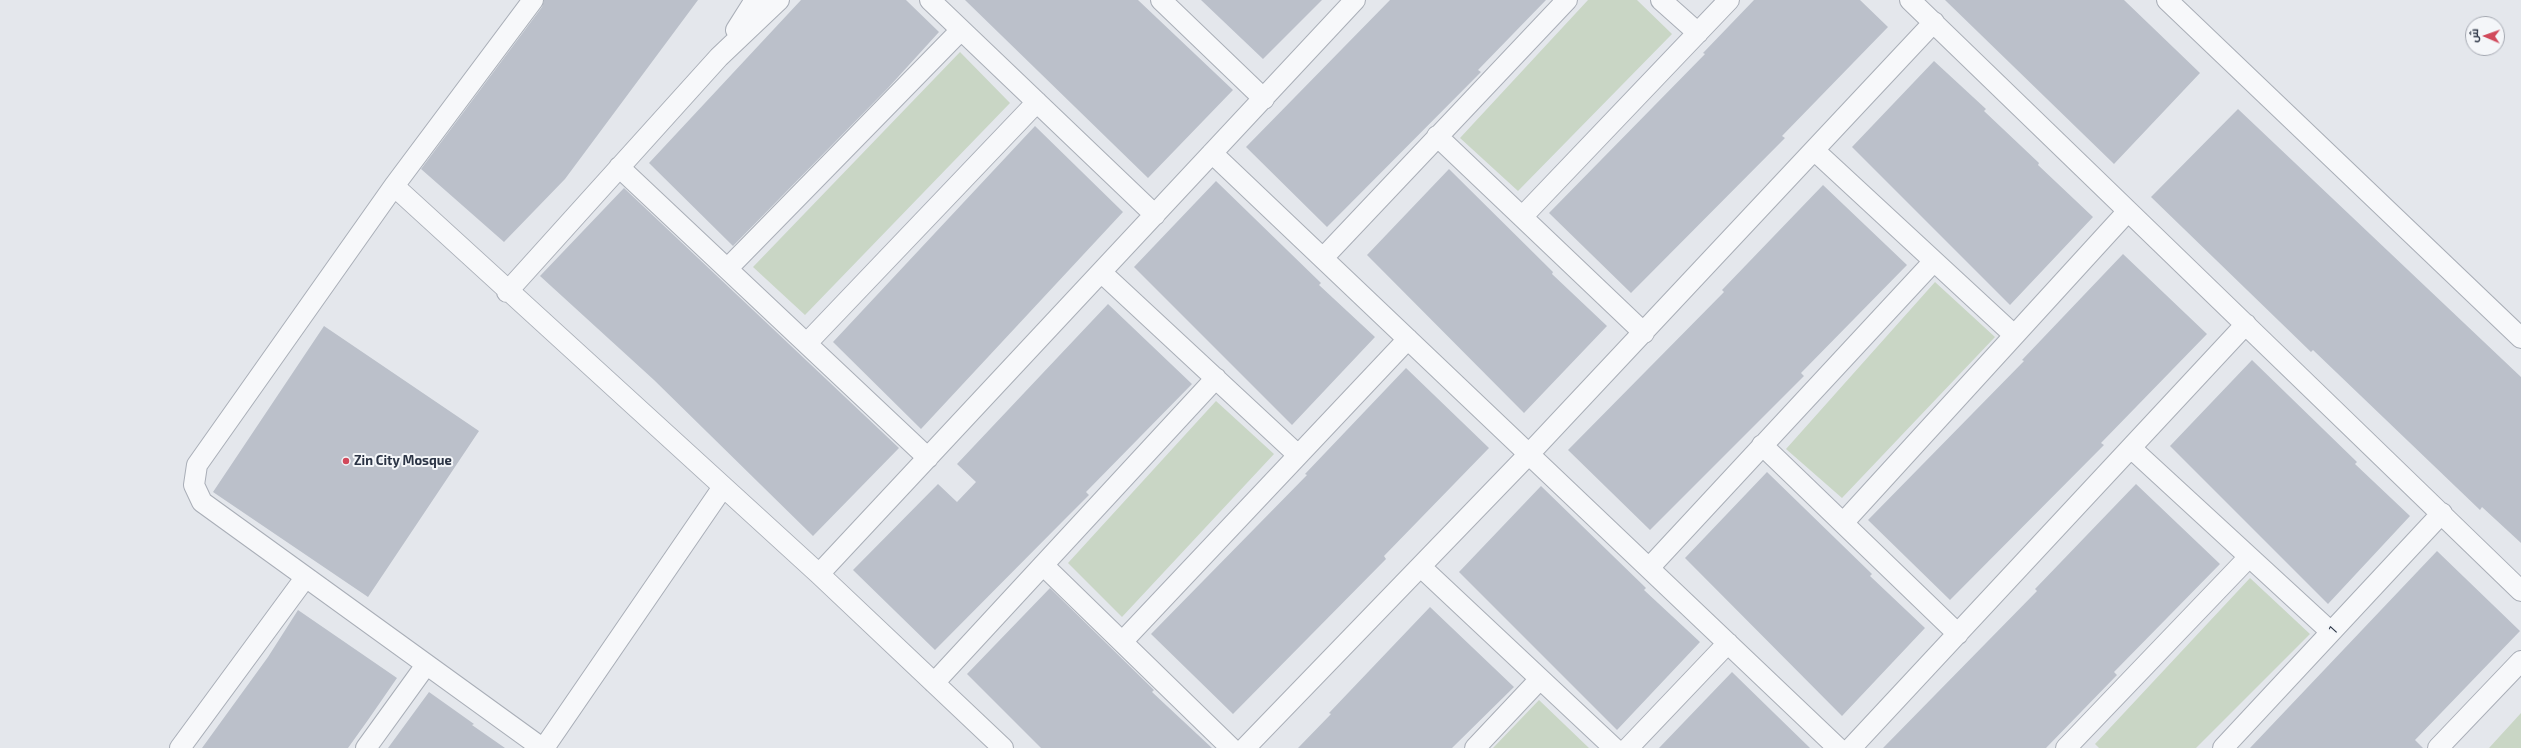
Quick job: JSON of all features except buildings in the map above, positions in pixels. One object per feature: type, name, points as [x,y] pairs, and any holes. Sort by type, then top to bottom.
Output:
[{"type":"street","points":[[533,0],[394,186],[197,465],[194,486],[202,502],[305,578],[543,748],[723,487]]},
{"type":"street","points":[[719,57],[755,0]]},
{"type":"street","points":[[507,292],[719,57],[778,0]]},
{"type":"street","points":[[930,0],[1155,215]]},
{"type":"street","points":[[1161,0],[1264,99]]},
{"type":"street","points":[[819,574],[1355,0]]},
{"type":"street","points":[[1323,258],[1567,0]]},
{"type":"street","points":[[1661,0],[1698,33]]},
{"type":"street","points":[[1522,217],[1730,0]]},
{"type":"street","points":[[1910,0],[2521,591]]},
{"type":"street","points":[[2167,0],[2521,338]]},
{"type":"street","points":[[1245,748],[1644,333],[1934,22]]},
{"type":"street","points":[[728,268],[961,30]]},
{"type":"street","points":[[807,343],[1037,102]]},
{"type":"street","points":[[1437,136],[1644,333]]},
{"type":"street","points":[[1814,150],[2014,335]]},
{"type":"street","points":[[1212,153],[1838,748]]},
{"type":"street","points":[[619,167],[728,268],[928,458]]},
{"type":"street","points":[[394,186],[507,292],[819,574],[1003,748]]},
{"type":"street","points":[[1843,523],[2128,211]]},
{"type":"street","points":[[1649,568],[1934,261]]},
{"type":"street","points":[[1101,272],[1298,455]]},
{"type":"street","points":[[1852,748],[2246,324]]},
{"type":"street","points":[[1122,642],[1408,339]]},
{"type":"street","points":[[934,683],[1216,378]]},
{"type":"street","points":[[1762,445],[1958,634]]},
{"type":"street","points":[[2131,448],[2331,632]]},
{"type":"street","name":"1","points":[[2223,748],[2442,513]]},
{"type":"street","points":[[2073,745],[2249,557]]},
{"type":"street","points":[[1043,565],[1231,748]]},
{"type":"street","points":[[1420,567],[1614,748]]},
{"type":"street","points":[[180,748],[305,578]]},
{"type":"street","points":[[1628,748],[1728,643]]},
{"type":"street","points":[[2438,748],[2521,661]]},
{"type":"street","points":[[366,748],[426,665]]},
{"type":"street","points":[[1475,748],[1540,679]]},
{"type":"green space","points":[[1588,0],[1637,0],[1672,34],[1518,191],[1460,138]]},
{"type":"green space","points":[[960,52],[1010,103],[805,315],[753,267]]},
{"type":"green space","points":[[1935,282],[1995,337],[1842,498],[1786,449]]},
{"type":"green space","points":[[1216,401],[1274,454],[1122,617],[1068,563]]},
{"type":"green space","points":[[2250,578],[2310,634],[2196,748],[2099,748],[2095,744]]},
{"type":"green space","points":[[1539,700],[1589,748],[1493,748]]},
{"type":"green space","points":[[2521,713],[2521,748],[2489,748]]},
{"type":"place","name":"Zin City Mosque","points":[[346,461]]}]
